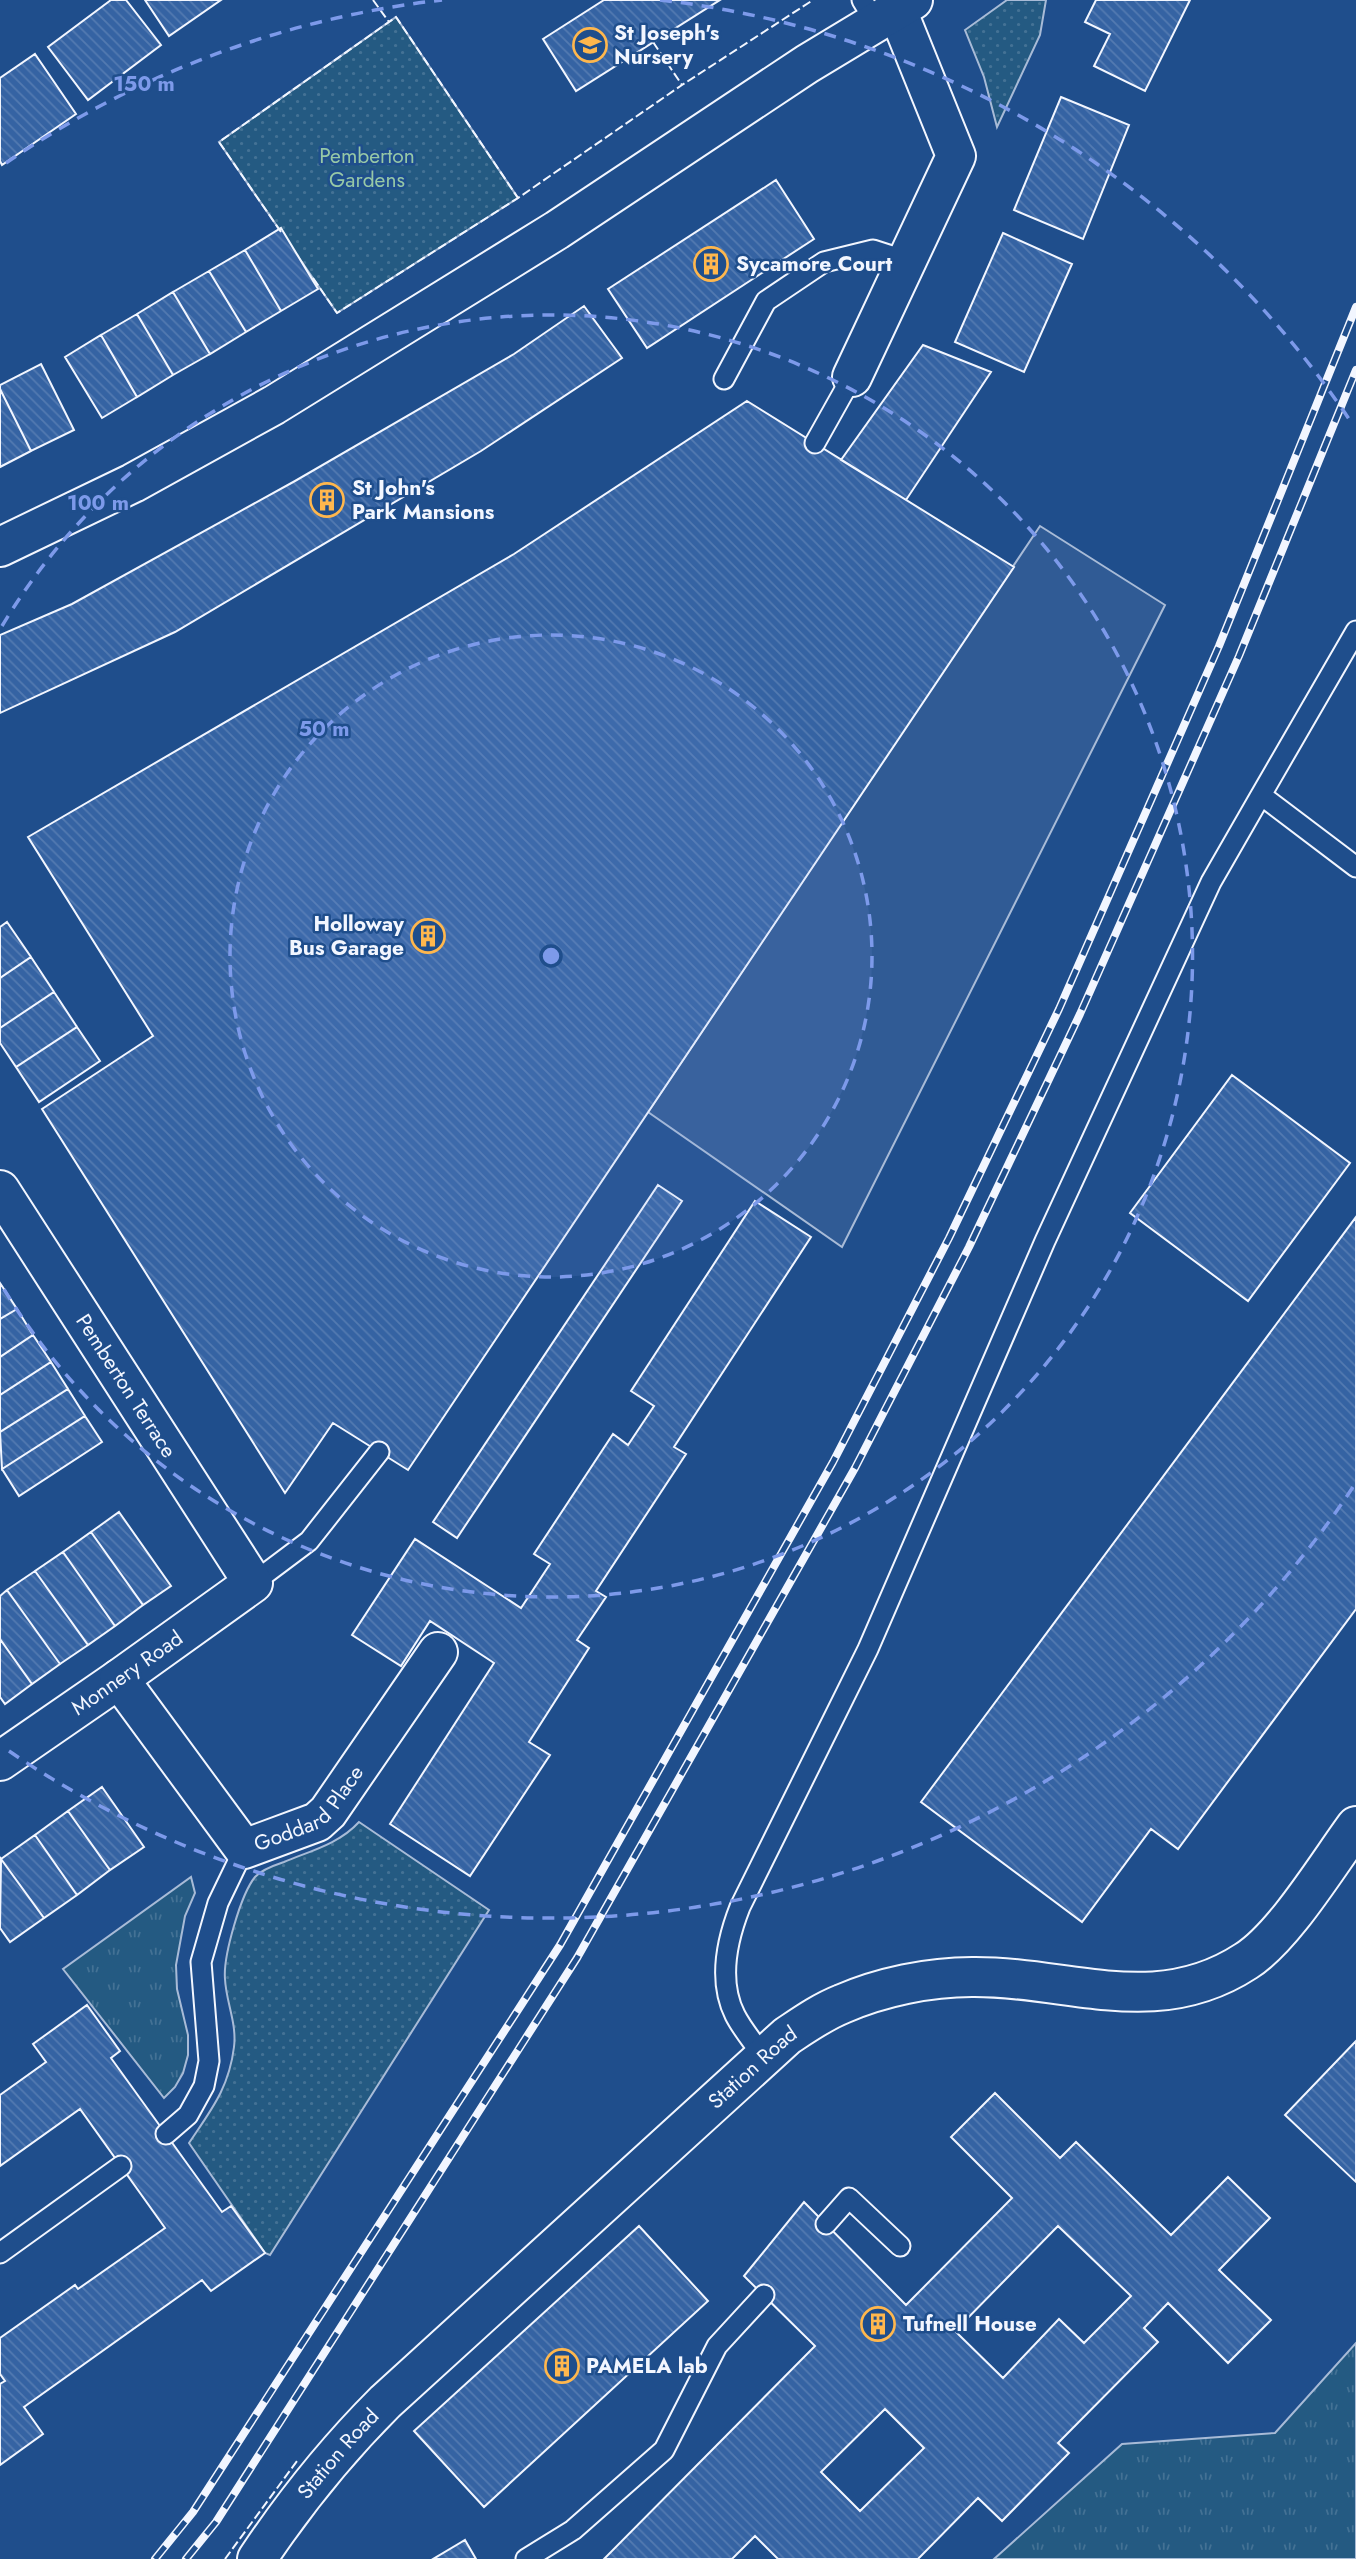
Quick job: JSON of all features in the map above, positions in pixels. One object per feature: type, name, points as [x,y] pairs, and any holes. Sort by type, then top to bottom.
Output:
[{"type":"street","points":[[0,547],[133,483],[274,405],[556,230],[887,8],[956,156],[852,377]]},
{"type":"street","name":"Pemberton Terrace","points":[[0,1190],[253,1583]]},
{"type":"street","name":"Monnery Road","points":[[0,1761],[253,1583]]},
{"type":"street","name":"Goddard Place","points":[[119,1679],[244,1849],[317,1822],[328,1812],[438,1652]]},
{"type":"street","name":"Station Road","points":[[257,2559],[289,2510],[385,2402],[787,2036],[841,2004],[872,1993],[936,1980],[1006,1978],[1128,1993],[1158,1993],[1191,1987],[1223,1975],[1248,1960],[1268,1943],[1356,1826]]},
{"type":"lane","points":[[724,379],[766,301],[824,261],[873,250],[906,261]]},
{"type":"lane","points":[[815,443],[852,377]]},
{"type":"lane","points":[[763,2056],[735,2015],[725,1978],[731,1931],[740,1907],[869,1649],[1045,1241],[1211,882],[1356,631]]},
{"type":"lane","points":[[1261,795],[1356,867]]},
{"type":"lane","points":[[253,1583],[309,1541],[379,1452]]},
{"type":"lane","points":[[166,2134],[188,2115],[204,2086],[209,2061],[201,1962],[218,1903],[244,1849]]},
{"type":"lane","points":[[0,2253],[121,2166]]},
{"type":"lane","points":[[826,2224],[849,2198],[900,2246]]},
{"type":"lane","points":[[526,2559],[573,2530],[664,2450],[716,2346],[764,2295]]},
{"type":"green space","points":[[1007,0],[1046,0],[1040,35],[997,127],[984,77],[965,30]]},
{"type":"green space","name":"Pemberton Gardens","points":[[396,17],[518,198],[337,313],[219,142]]},
{"type":"green space","points":[[359,1822],[489,1910],[270,2255],[265,2253],[189,2143],[218,2098],[232,2062],[235,2038],[225,1979],[230,1941],[244,1897],[255,1877],[269,1868],[333,1841]]},
{"type":"green space","points":[[191,1877],[195,1893],[185,1916],[176,1965],[177,1989],[188,2035],[188,2055],[183,2073],[175,2087],[164,2098],[63,1969]]},
{"type":"green space","points":[[1356,2343],[1356,2559],[994,2559],[1122,2444],[1275,2433]]},
{"type":"shaded area","points":[[1040,526],[1165,605],[842,1247],[648,1112]]},
{"type":"building","points":[[111,0],[126,0],[161,45],[88,100],[48,47]]},
{"type":"building","points":[[145,0],[221,0],[169,36]]},
{"type":"building","points":[[604,0],[720,0],[576,91],[543,39]]},
{"type":"building","points":[[1096,0],[1190,0],[1145,91],[1094,66],[1110,34],[1085,22]]},
{"type":"building","points":[[35,54],[76,114],[2,165],[0,78]]},
{"type":"building","points":[[1061,97],[1129,125],[1083,239],[1014,210]]},
{"type":"building","name":"Sycamore Court","points":[[776,180],[814,239],[647,348],[608,289]]},
{"type":"building","points":[[281,228],[318,289],[281,311],[245,250]]},
{"type":"building","points":[[1003,233],[1072,264],[1024,372],[955,342]]},
{"type":"building","points":[[245,250],[281,311],[246,332],[209,271]]},
{"type":"building","points":[[209,271],[246,332],[210,354],[173,292]]},
{"type":"building","points":[[173,292],[210,354],[173,375],[137,314]]},
{"type":"building","name":"St John's Park Mansions","points":[[584,306],[622,358],[481,451],[175,632],[0,713],[0,635],[72,604],[295,481],[514,354]]},
{"type":"building","points":[[137,314],[173,375],[137,397],[101,335]]},
{"type":"building","points":[[101,335],[137,397],[102,418],[65,357]]},
{"type":"building","points":[[923,345],[991,372],[906,500],[841,460]]},
{"type":"building","points":[[41,364],[74,430],[31,451],[0,385]]},
{"type":"building","points":[[0,389],[31,451],[0,467]]},
{"type":"building","name":"Holloway Bus Garage","points":[[747,401],[1014,567],[408,1470],[333,1423],[285,1493],[42,1109],[153,1036],[28,837],[514,554]]},
{"type":"building","points":[[7,922],[31,957],[0,978],[0,927]]},
{"type":"building","points":[[31,957],[54,992],[0,1028],[0,978]]},
{"type":"building","points":[[54,992],[77,1027],[16,1067],[0,1043],[0,1028]]},
{"type":"building","points":[[77,1027],[100,1061],[39,1102],[16,1067]]},
{"type":"building","points":[[1232,1075],[1350,1163],[1248,1301],[1130,1213]]},
{"type":"building","points":[[658,1185],[682,1201],[457,1538],[433,1522]]},
{"type":"building","points":[[755,1201],[811,1237],[674,1447],[686,1454],[596,1591],[606,1597],[577,1640],[589,1648],[529,1742],[550,1755],[470,1876],[390,1824],[494,1663],[430,1621],[401,1666],[352,1635],[415,1539],[521,1608],[550,1564],[534,1554],[613,1434],[628,1445],[654,1406],[631,1391]]},
{"type":"building","points":[[1356,1217],[1356,1609],[1178,1849],[1151,1829],[1082,1922],[921,1802]]},
{"type":"building","points":[[0,1283],[17,1309],[0,1319]]},
{"type":"building","points":[[17,1309],[33,1335],[0,1357],[0,1319]]},
{"type":"building","points":[[33,1335],[51,1362],[0,1395],[0,1357]]},
{"type":"building","points":[[51,1362],[68,1389],[0,1432],[0,1395]]},
{"type":"building","points":[[68,1389],[85,1416],[2,1469],[0,1432]]},
{"type":"building","points":[[85,1416],[102,1442],[19,1496],[2,1469]]},
{"type":"building","points":[[119,1512],[171,1586],[143,1605],[91,1532]]},
{"type":"building","points":[[91,1532],[143,1605],[115,1626],[63,1552]]},
{"type":"building","points":[[63,1552],[115,1626],[88,1645],[35,1571]]},
{"type":"building","points":[[35,1571],[88,1645],[60,1664],[7,1590]]},
{"type":"building","points":[[7,1590],[60,1664],[32,1684],[0,1639],[0,1596]]},
{"type":"building","points":[[0,1639],[32,1684],[5,1704],[0,1697]]},
{"type":"building","points":[[102,1787],[144,1847],[110,1870],[68,1811]]},
{"type":"building","points":[[68,1811],[110,1870],[77,1895],[35,1835]]},
{"type":"building","points":[[35,1835],[77,1895],[44,1918],[1,1859]]},
{"type":"building","points":[[1,1859],[44,1918],[10,1942],[0,1928]]},
{"type":"building","points":[[87,2005],[120,2051],[111,2058],[222,2212],[231,2206],[265,2253],[211,2291],[202,2280],[24,2407],[43,2434],[0,2465],[0,2384],[5,2381],[0,2374],[0,2338],[75,2285],[78,2289],[165,2228],[80,2109],[0,2166],[0,2095],[46,2062],[33,2044]]},
{"type":"building","points":[[1356,2041],[1356,2182],[1285,2115]]},
{"type":"building","name":"Tufnell House","points":[[995,2093],[1060,2158],[1076,2142],[1171,2235],[1228,2177],[1270,2218],[1219,2270],[1271,2320],[1228,2363],[1168,2303],[1144,2328],[1158,2342],[1058,2443],[1069,2453],[1002,2521],[978,2498],[918,2559],[778,2559],[755,2536],[732,2559],[604,2559],[815,2346],[744,2276],[804,2202],[906,2305],[1012,2198],[951,2137]],"holes":[[[1058,2226],[1131,2296],[1084,2343],[1059,2319],[1003,2378],[955,2331]],[[885,2409],[924,2448],[860,2511],[821,2472]]]},
{"type":"building","name":"PAMELA lab","points":[[639,2226],[708,2301],[484,2507],[414,2431]]},
{"type":"building","points":[[465,2540],[476,2559],[433,2559]]},
{"type":"railway","points":[[155,2559],[193,2512],[560,1945],[833,1462],[949,1238],[1059,1009],[1219,646],[1356,307]]},
{"type":"railway","points":[[186,2559],[216,2522],[577,1958],[855,1468],[969,1247],[1080,1014],[1239,656],[1356,370]]},
{"type":"fence","points":[[373,0],[389,22]]},
{"type":"fence","points":[[313,278],[337,313],[518,198],[682,85],[813,0]]},
{"type":"fence","points":[[281,232],[219,142],[396,17],[518,198]]},
{"type":"fence","points":[[653,42],[682,85]]},
{"type":"fence","points":[[225,2559],[297,2461]]},
{"type":"place","name":"St Joseph's Nursery","points":[[590,45]]},
{"type":"place","name":"Sycamore Court","points":[[711,264]]},
{"type":"place","name":"St John's Park Mansions","points":[[327,500]]},
{"type":"place","name":"Holloway Bus Garage","points":[[428,936]]},
{"type":"place","name":"Tufnell House","points":[[878,2324]]},
{"type":"place","name":"PAMELA lab","points":[[562,2366]]}]
